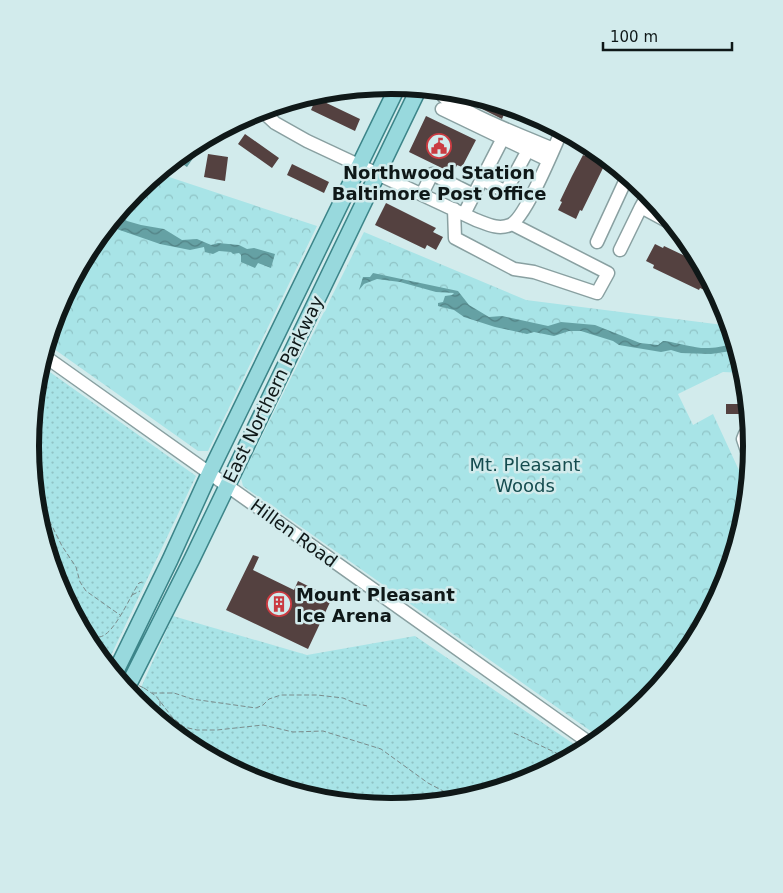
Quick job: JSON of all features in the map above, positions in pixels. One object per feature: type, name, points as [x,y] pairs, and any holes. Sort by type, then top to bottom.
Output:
[{"type":"main road","name":"East Northern Parkway","points":[[117,667],[394,94]]},
{"type":"main road","name":"East Northern Parkway","points":[[129,683],[192,559],[416,95]]},
{"type":"street","points":[[445,98],[550,154]]},
{"type":"street","points":[[442,109],[528,150],[550,154]]},
{"type":"street","points":[[269,116],[286,130],[360,166],[459,212],[500,228],[510,225],[523,212],[559,136]]},
{"type":"street","points":[[503,138],[474,195],[459,212],[455,238],[514,269],[534,272],[598,293],[608,273],[510,225]]},
{"type":"street","points":[[482,179],[504,191],[507,189],[528,150]]},
{"type":"street","points":[[422,194],[432,174],[474,195]]},
{"type":"street","points":[[597,242],[625,182]]},
{"type":"street","points":[[620,250],[644,200]]},
{"type":"street","points":[[641,208],[657,214]]},
{"type":"street","name":"Hillen Road","points":[[50,360],[586,740]]},
{"type":"path","points":[[47,518],[76,567],[84,589],[88,594],[120,615]]},
{"type":"path","points":[[94,635],[105,635],[140,582],[144,584],[143,589],[132,595]]},
{"type":"path","points":[[127,681],[144,688],[160,700],[184,727],[198,730],[226,730],[263,725],[292,732],[323,731],[381,749],[428,783],[449,794]]},
{"type":"path","points":[[151,693],[174,694],[192,699],[256,708],[263,705],[269,699],[282,695],[317,695],[343,698],[367,706]]},
{"type":"path","points":[[160,700],[160,713]]},
{"type":"path","points":[[514,734],[561,756]]},
{"type":"green space","points":[[166,176],[317,226],[208,451],[198,451],[53,348],[57,333],[75,290],[98,251],[126,214]]},
{"type":"green space","name":"Mt. Pleasant Woods","points":[[364,232],[526,300],[723,325],[726,333],[736,373],[723,372],[678,394],[693,425],[713,414],[742,478],[737,515],[726,560],[708,603],[685,642],[671,661],[641,696],[595,734],[243,486],[241,478]]},
{"type":"green space","points":[[48,370],[196,476],[110,658],[75,603],[57,560],[46,515],[42,493],[39,446],[42,400]]},
{"type":"green space","points":[[173,616],[307,655],[415,636],[577,746],[548,763],[505,781],[460,792],[438,796],[392,799],[345,796],[278,781],[235,763],[196,740],[159,712],[139,693]]},
{"type":"water","points":[[195,153],[196,154],[187,167],[182,164]]},
{"type":"water","points":[[123,218],[141,225],[164,229],[182,240],[197,239],[211,245],[218,243],[239,245],[247,249],[254,248],[275,254],[271,268],[258,263],[255,268],[241,262],[241,255],[239,253],[233,254],[231,252],[219,251],[213,254],[205,252],[204,247],[190,250],[160,244],[115,228]]},
{"type":"water","points":[[373,273],[458,291],[469,305],[489,317],[502,316],[548,326],[561,322],[595,325],[640,343],[658,345],[665,341],[704,348],[729,345],[731,351],[711,354],[681,353],[671,350],[661,352],[619,345],[613,341],[581,331],[569,331],[554,336],[534,332],[527,334],[495,327],[464,317],[454,310],[438,306],[438,303],[443,302],[445,296],[454,293],[436,292],[400,282],[377,279],[364,284],[359,290],[363,277],[370,277]]},
{"type":"building","points":[[323,101],[360,119],[355,131],[311,110],[314,103]]},
{"type":"building","points":[[474,105],[483,106],[505,112],[502,119]]},
{"type":"building","name":"Northwood Station Baltimore Post Office","points":[[426,116],[476,140],[462,167],[457,165],[454,171],[451,170],[450,172],[409,152]]},
{"type":"building","points":[[245,134],[279,158],[272,168],[238,144]]},
{"type":"building","points":[[587,153],[604,166],[582,211],[580,210],[576,219],[558,210],[562,202],[560,201],[572,176],[583,155],[585,156]]},
{"type":"building","points":[[208,154],[228,157],[225,181],[204,177]]},
{"type":"building","points":[[292,164],[329,182],[324,193],[287,175]]},
{"type":"building","points":[[386,203],[436,228],[433,232],[443,237],[436,250],[427,245],[425,249],[375,225]]},
{"type":"building","points":[[655,244],[663,248],[664,246],[689,258],[709,292],[700,288],[699,290],[653,268],[654,265],[646,261]]},
{"type":"building","points":[[726,404],[741,404],[742,414],[726,414]]},
{"type":"building","name":"Mount Pleasant Ice Arena","points":[[253,555],[259,557],[253,570],[294,590],[298,581],[332,598],[308,649],[226,610]]},
{"type":"place","name":"Northwood Station Baltimore Post Office","points":[[439,146]]},
{"type":"place","name":"Mount Pleasant Ice Arena","points":[[279,604]]}]
